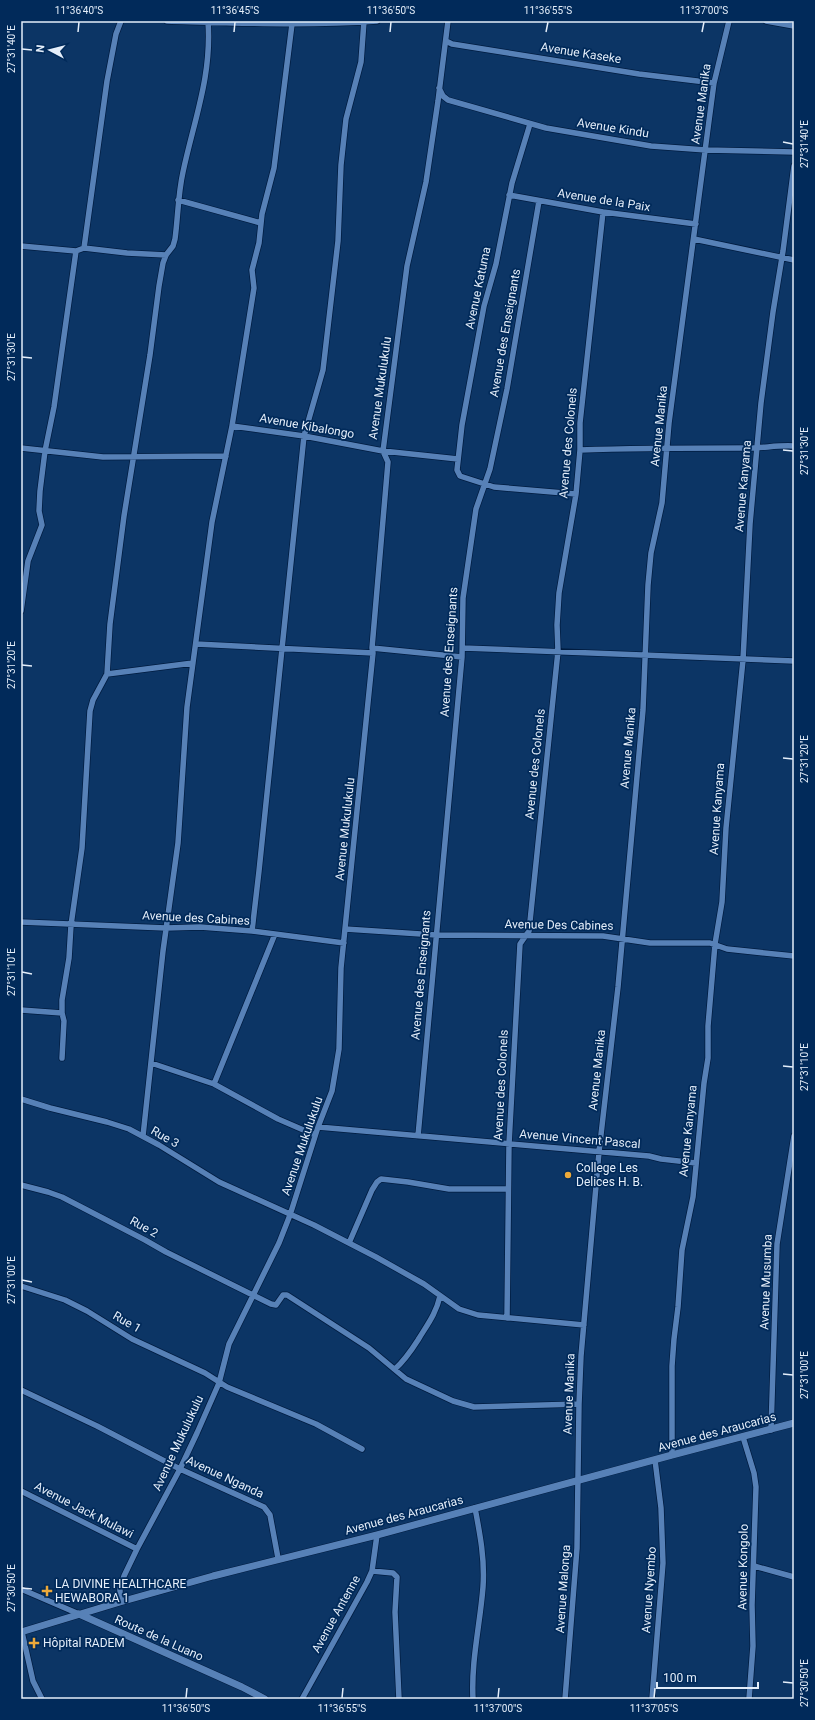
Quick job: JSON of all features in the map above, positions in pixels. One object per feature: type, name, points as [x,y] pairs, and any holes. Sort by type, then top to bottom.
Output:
[{"type":"street","points":[[84,248],[107,81],[116,34],[121,21]]},
{"type":"street","points":[[168,21],[278,22],[292,24],[377,21]]},
{"type":"street","name":"Avenue Mukulukulu","points":[[120,1602],[122,1582],[137,1549],[180,1468],[219,1383],[229,1344],[254,1296],[290,1215],[315,1135],[332,1091],[337,1064],[340,1028],[340,987],[388,462],[383,451],[407,266],[426,182],[448,21]]},
{"type":"street","name":"Avenue Manika","points":[[579,1480],[579,1404],[584,1325],[599,1152],[622,938],[643,710],[648,578],[651,553],[662,503],[667,449],[714,83],[729,21]]},
{"type":"street","points":[[766,21],[794,26]]},
{"type":"street","points":[[62,1058],[64,1021],[62,1014],[71,925],[83,832],[90,711],[93,700],[107,674],[116,570],[150,355],[158,286],[163,263],[166,255],[173,246],[175,239],[178,200],[183,171],[206,80],[208,22]]},
{"type":"street","points":[[252,931],[260,872],[304,436],[323,370],[338,241],[341,165],[346,119],[361,62],[364,22]]},
{"type":"street","points":[[143,1136],[166,928],[178,843],[183,756],[193,663],[212,522],[232,426],[254,288],[252,270],[258,248],[261,223],[275,160],[292,24]]},
{"type":"street","name":"Avenue Kaseke","points":[[446,41],[452,44],[640,74],[714,83]]},
{"type":"street","name":"Avenue Kindu","points":[[439,88],[443,96],[448,100],[530,124],[574,133],[651,146],[706,150],[794,152]]},
{"type":"street","name":"Avenue Katuma","points":[[458,459],[462,425],[482,316],[496,264],[509,195],[530,124]]},
{"type":"street","name":"Avenue Kanyama","points":[[672,1455],[672,1366],[674,1339],[682,1250],[693,1196],[709,1051],[708,1026],[715,944],[722,902],[726,828],[743,660],[750,532],[757,448],[768,344],[792,206],[794,166]]},
{"type":"street","name":"Avenue de la Paix","points":[[509,195],[603,212],[696,224]]},
{"type":"street","points":[[178,200],[261,223]]},
{"type":"street","name":"Avenue des Enseignants","points":[[418,1136],[463,648],[463,598],[476,509],[492,461],[507,389],[539,201]]},
{"type":"street","name":"Avenue des Colonels","points":[[507,1318],[509,1144],[520,944],[529,931],[558,651],[557,625],[559,593],[576,494],[580,450],[580,423],[603,212]]},
{"type":"street","points":[[694,239],[794,260]]},
{"type":"street","points":[[21,246],[76,251],[84,248],[127,253],[166,255]]},
{"type":"street","points":[[21,611],[28,561],[42,525],[39,514],[39,497],[45,451],[54,406],[76,251]]},
{"type":"street","name":"Avenue Kibalongo","points":[[232,426],[304,436],[383,451],[458,459]]},
{"type":"street","points":[[580,450],[757,448],[794,446]]},
{"type":"street","points":[[21,448],[104,457],[226,456]]},
{"type":"street","points":[[458,459],[457,470],[460,476],[494,487],[576,494]]},
{"type":"street","points":[[196,644],[372,650],[462,657]]},
{"type":"street","points":[[463,648],[794,661]]},
{"type":"street","points":[[107,674],[193,663]]},
{"type":"street","name":"Avenue des Cabines","points":[[21,922],[71,925],[127,925],[166,928],[200,927],[252,931],[344,942]]},
{"type":"street","name":"Avenue Des Cabines","points":[[345,929],[436,934],[603,936],[650,943],[715,944],[727,949],[794,956]]},
{"type":"street","points":[[214,1084],[275,934]]},
{"type":"street","points":[[21,1010],[62,1014]]},
{"type":"street","points":[[151,1063],[214,1084],[284,1122],[315,1135]]},
{"type":"street","name":"Rue 3","points":[[21,1099],[117,1125],[143,1136],[219,1182],[349,1243],[424,1284],[459,1309],[470,1314],[584,1325]]},
{"type":"street","name":"Avenue Vincent Pascal","points":[[318,1127],[649,1156],[696,1163]]},
{"type":"street","name":"Avenue Musumba","points":[[770,1430],[777,1244],[794,1136]]},
{"type":"street","points":[[349,1243],[372,1190],[377,1182],[381,1180],[408,1182],[449,1189],[508,1189]]},
{"type":"street","name":"Rue 2","points":[[21,1185],[62,1197],[166,1252],[275,1305],[283,1295],[287,1295],[369,1348],[395,1370]]},
{"type":"street","name":"Rue 1","points":[[21,1286],[65,1300],[87,1311],[122,1333],[205,1373],[219,1383],[296,1417],[316,1424],[362,1450]]},
{"type":"street","points":[[440,1296],[435,1314],[430,1323],[406,1360],[395,1370],[410,1382],[468,1406],[484,1407],[579,1404]]},
{"type":"street","name":"Avenue Nganda","points":[[21,1390],[90,1422],[180,1468],[264,1507],[270,1514],[278,1558]]},
{"type":"street","name":"Avenue des Araucarias","points":[[22,1632],[120,1602],[278,1558],[377,1535],[794,1423]]},
{"type":"street","name":"Avenue Kongolo","points":[[743,1437],[753,1468],[756,1487],[753,1646],[749,1699]]},
{"type":"street","name":"Avenue Nyembo","points":[[652,1699],[663,1563],[661,1508],[655,1460]]},
{"type":"street","name":"Avenue Malonga","points":[[565,1699],[577,1548],[579,1480]]},
{"type":"street","name":"Avenue Jack Mulawi","points":[[21,1491],[137,1549]]},
{"type":"street","points":[[473,1699],[473,1670],[483,1587],[483,1558],[475,1508]]},
{"type":"street","name":"Avenue Antenne","points":[[302,1699],[358,1600],[372,1571],[377,1535]]},
{"type":"street","points":[[754,1566],[794,1576]]},
{"type":"street","points":[[372,1571],[393,1573],[397,1577],[395,1612],[399,1699]]},
{"type":"street","name":"Route de la Luano","points":[[21,1589],[242,1687],[265,1699]]},
{"type":"street","points":[[22,1632],[33,1681],[42,1699]]},
{"type":"place","name":"College Les Delices H. B.","points":[[568,1175]]},
{"type":"place","name":"LA DIVINE HEALTHCARE HEWABORA 1","points":[[47,1591]]},
{"type":"place","name":"Hôpital RADEM","points":[[34,1643]]}]
